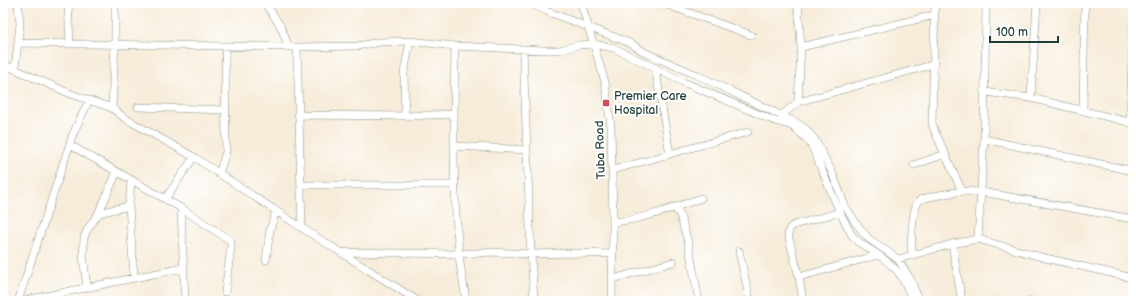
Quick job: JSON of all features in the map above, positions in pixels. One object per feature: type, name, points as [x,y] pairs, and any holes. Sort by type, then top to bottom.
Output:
[{"type":"street","points":[[15,69],[20,24],[18,3]]},
{"type":"street","points":[[68,3],[70,44]]},
{"type":"street","points":[[112,108],[115,3]]},
{"type":"street","points":[[265,3],[280,25],[289,47]]},
{"type":"street","points":[[530,3],[546,11],[630,43],[646,53],[697,75],[797,123],[806,129],[815,140],[831,170],[845,206],[856,223],[869,239],[898,258],[911,280],[919,301]]},
{"type":"street","name":"Tuba Road","points":[[580,3],[604,82],[609,104],[613,170],[612,301]]},
{"type":"street","points":[[662,3],[751,35]]},
{"type":"street","points":[[798,3],[801,47],[798,102]]},
{"type":"street","points":[[935,3],[935,64],[932,123],[962,191]]},
{"type":"street","points":[[978,239],[984,139],[986,3]]},
{"type":"street","points":[[1031,98],[1037,3]]},
{"type":"street","points":[[1083,111],[1085,3]]},
{"type":"street","points":[[801,47],[935,15]]},
{"type":"street","points":[[985,92],[1031,98],[1132,123],[1133,28]]},
{"type":"street","points":[[18,43],[115,43],[298,47],[357,46],[380,42],[410,42],[455,46],[523,49],[560,50],[579,45],[593,44],[614,48],[683,82],[775,121],[792,126],[809,141],[840,212],[853,236],[862,245],[891,265],[902,276],[908,289],[911,301]]},
{"type":"street","points":[[404,116],[404,74],[405,62],[410,42]]},
{"type":"street","points":[[219,174],[226,152],[225,46]]},
{"type":"street","points":[[455,46],[455,185],[459,254],[466,301]]},
{"type":"street","points":[[298,47],[298,115],[302,185],[302,228]]},
{"type":"street","points":[[523,49],[534,301]]},
{"type":"street","points":[[3,64],[55,88],[112,108],[126,119],[194,158],[341,252],[409,298],[418,301]]},
{"type":"street","points":[[781,116],[798,102],[935,64]]},
{"type":"street","points":[[655,67],[670,154]]},
{"type":"street","points":[[18,301],[77,124],[89,100]]},
{"type":"street","points":[[138,107],[226,110]]},
{"type":"street","points":[[298,115],[404,116],[454,114]]},
{"type":"street","points":[[613,170],[748,132]]},
{"type":"street","points":[[984,139],[1133,171]]},
{"type":"street","points":[[70,146],[181,208],[228,239],[231,242],[232,247],[225,292]]},
{"type":"street","points":[[455,146],[527,150]]},
{"type":"street","points":[[914,165],[945,154]]},
{"type":"street","points":[[165,199],[194,158]]},
{"type":"street","points":[[88,288],[82,256],[84,238],[87,230],[98,214],[117,172]]},
{"type":"street","points":[[131,180],[129,206],[134,277]]},
{"type":"street","points":[[302,185],[455,185]]},
{"type":"street","points":[[912,255],[910,240],[915,208],[919,201],[925,198],[962,191],[982,192],[1133,219]]},
{"type":"street","points":[[613,222],[634,219],[701,198]]},
{"type":"street","points":[[98,214],[129,206]]},
{"type":"street","points":[[674,207],[680,215],[688,242],[699,301]]},
{"type":"street","points":[[181,208],[185,301]]},
{"type":"street","points":[[266,260],[270,230],[276,211]]},
{"type":"street","points":[[803,301],[799,277],[788,234],[790,228],[794,225],[840,212]]},
{"type":"street","points":[[898,258],[978,239],[1041,257],[1133,277]]},
{"type":"street","points":[[952,244],[962,301]]},
{"type":"street","points":[[739,251],[750,301]]},
{"type":"street","points":[[341,252],[613,254]]},
{"type":"street","points":[[799,277],[878,255]]},
{"type":"street","points":[[613,279],[672,262]]},
{"type":"street","points":[[21,301],[183,268]]},
{"type":"street","points":[[1025,301],[1032,301]]},
{"type":"place","name":"Premier Care Hospital","points":[[606,103]]}]
